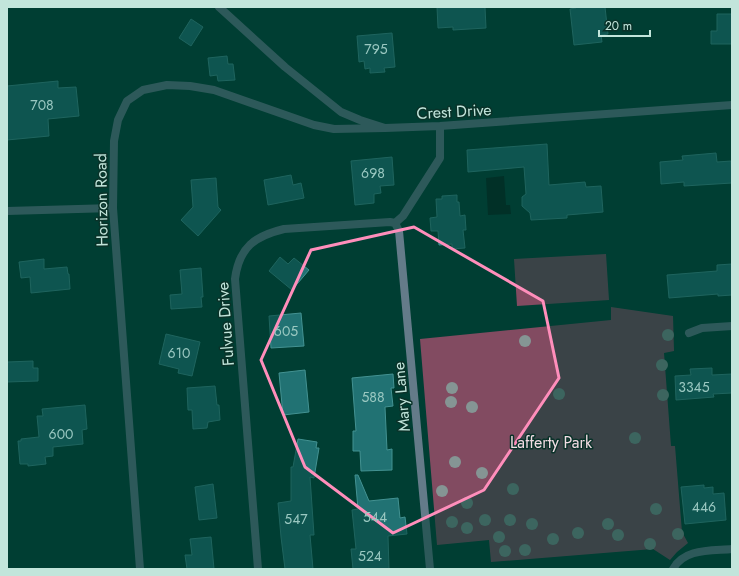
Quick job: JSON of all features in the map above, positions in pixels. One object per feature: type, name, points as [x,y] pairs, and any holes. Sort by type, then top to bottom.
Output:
[{"type":"street","name":"Crest Drive","points":[[219,7],[286,67],[341,112],[385,128],[440,126],[732,106]]},
{"type":"street","name":"Horizon Road","points":[[140,569],[113,208],[114,141],[118,120],[127,101],[143,90],[167,86],[190,86],[208,89],[314,125],[334,128],[385,128]]},
{"type":"street","points":[[395,223],[403,216],[440,158],[440,126]]},
{"type":"street","points":[[7,211],[113,208]]},
{"type":"street","name":"Fulvue Drive","points":[[258,569],[235,279],[240,257],[255,241],[272,232],[284,228],[390,222],[395,223]]},
{"type":"street","name":"Mary Lane","points":[[395,223],[399,231],[430,569]]},
{"type":"street","points":[[689,332],[702,328],[732,326]]},
{"type":"street","points":[[673,569],[679,561],[691,554],[732,549]]},
{"type":"highlighted area","points":[[414,227],[543,301],[559,378],[484,490],[393,533],[305,467],[261,360],[311,250]]},
{"type":"green space","points":[[606,254],[609,300],[517,306],[514,259]]},
{"type":"green space","name":"Lafferty Park","points":[[611,307],[673,316],[674,351],[664,353],[671,446],[675,446],[682,532],[688,543],[670,560],[653,549],[491,562],[489,540],[437,545],[420,339],[611,320]]},
{"type":"water","points":[[504,176],[506,205],[510,205],[511,214],[488,215],[486,178]]},
{"type":"building","points":[[437,7],[485,7],[486,28],[453,30],[453,27],[438,28]]},
{"type":"building","points":[[575,7],[605,7],[608,34],[601,35],[602,42],[574,45],[570,9],[576,8]]},
{"type":"building","points":[[717,14],[732,14],[732,44],[711,44],[711,31],[717,31]]},
{"type":"building","points":[[191,19],[203,27],[191,46],[179,38]]},
{"type":"building","points":[[392,33],[395,67],[384,68],[385,72],[370,73],[370,68],[365,69],[364,61],[359,62],[357,36]]},
{"type":"building","points":[[227,56],[228,64],[233,64],[235,80],[218,81],[217,75],[210,76],[208,58]]},
{"type":"building","points":[[58,81],[58,88],[76,87],[79,116],[48,119],[49,136],[7,140],[7,86]]},
{"type":"building","points":[[547,144],[549,185],[585,182],[586,187],[601,186],[603,212],[567,215],[567,218],[531,220],[530,213],[522,206],[522,197],[526,194],[524,167],[468,172],[467,150]]},
{"type":"building","points":[[716,153],[717,162],[731,161],[732,183],[684,186],[684,182],[661,184],[660,162],[683,160],[682,156]]},
{"type":"building","points":[[392,157],[394,185],[380,186],[381,193],[374,194],[374,203],[355,205],[351,161]]},
{"type":"building","points":[[291,175],[293,185],[301,183],[304,198],[268,205],[264,180]]},
{"type":"building","points":[[216,178],[218,207],[221,210],[198,236],[181,220],[193,207],[191,180]]},
{"type":"building","points":[[457,195],[460,216],[465,215],[466,230],[463,230],[465,248],[452,249],[452,244],[439,245],[438,231],[431,231],[430,218],[437,217],[436,199],[442,199],[442,196]]},
{"type":"building","points":[[280,257],[288,264],[294,258],[309,270],[292,290],[269,271]]},
{"type":"building","points":[[44,259],[44,269],[67,267],[70,289],[31,293],[30,277],[21,278],[19,262]]},
{"type":"building","points":[[732,264],[732,295],[718,296],[718,294],[669,298],[667,275],[717,271],[717,265]]},
{"type":"building","points":[[201,268],[203,297],[201,297],[202,307],[171,309],[170,295],[182,294],[180,270]]},
{"type":"building","points":[[301,313],[304,346],[271,348],[269,316]]},
{"type":"building","points":[[166,334],[200,342],[192,376],[178,373],[179,369],[159,364]]},
{"type":"building","points":[[33,361],[33,368],[38,368],[38,381],[7,382],[7,362]]},
{"type":"building","points":[[712,368],[712,375],[732,374],[732,393],[713,394],[714,397],[676,400],[675,376],[691,375],[690,369]]},
{"type":"building","points":[[305,370],[309,412],[283,415],[279,373]]},
{"type":"building","points":[[393,374],[394,388],[391,388],[393,406],[385,407],[387,450],[392,449],[392,470],[361,471],[360,451],[353,451],[353,431],[356,431],[352,378]]},
{"type":"building","points":[[215,386],[220,420],[208,422],[207,428],[193,429],[192,410],[188,410],[187,388]]},
{"type":"building","points":[[85,405],[87,429],[82,430],[83,444],[53,447],[53,456],[45,457],[46,464],[28,466],[28,464],[20,464],[18,441],[21,441],[21,439],[39,437],[37,416],[43,416],[42,409]]},
{"type":"building","points":[[298,439],[317,442],[316,448],[319,448],[314,478],[310,477],[314,535],[310,535],[313,569],[285,569],[281,537],[278,503],[291,501],[291,467],[293,467]]},
{"type":"building","points":[[355,475],[358,475],[369,501],[398,498],[400,518],[405,517],[407,534],[388,536],[389,569],[353,569],[351,549],[356,549],[352,510],[358,509]]},
{"type":"building","points":[[213,484],[217,518],[199,520],[195,487]]},
{"type":"building","points":[[704,485],[704,488],[713,487],[713,494],[724,493],[726,520],[685,524],[681,487]]},
{"type":"building","points":[[211,537],[214,569],[187,569],[185,555],[192,555],[190,539]]}]
